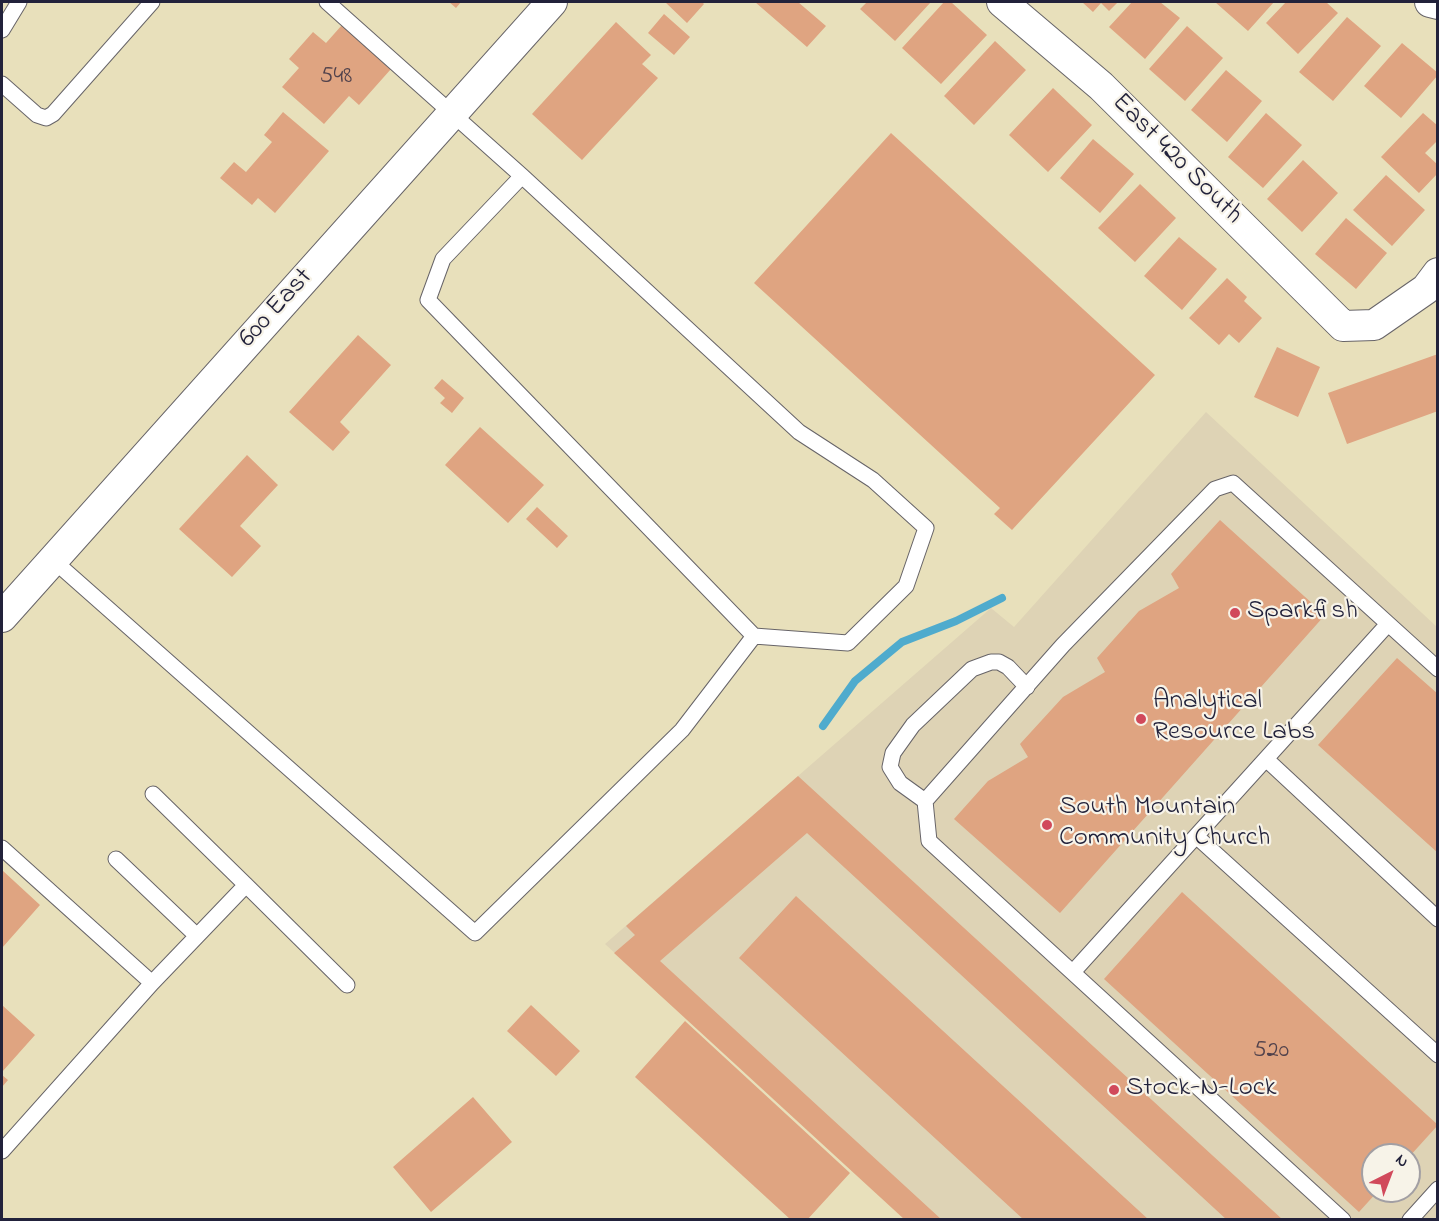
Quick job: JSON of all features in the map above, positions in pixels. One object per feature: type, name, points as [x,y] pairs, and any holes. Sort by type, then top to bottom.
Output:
[{"type":"street","name":"600 East","points":[[2,617],[552,2]]},
{"type":"street","name":"East 420 South","points":[[1002,2],[1101,86],[1343,326],[1374,325],[1426,289],[1437,273]]},
{"type":"street","points":[[1430,2],[1437,4]]},
{"type":"lane","points":[[2,30],[19,2]]},
{"type":"lane","points":[[2,84],[37,115],[46,118],[53,114],[152,2]]},
{"type":"lane","points":[[327,2],[522,176],[799,432],[873,480],[926,528],[906,586],[848,643],[754,636],[428,300],[443,259],[522,176]]},
{"type":"lane","points":[[1343,1220],[929,841],[925,801],[1063,645],[1215,489],[1233,483],[1437,669]]},
{"type":"lane","points":[[53,560],[475,933],[682,730],[754,636]]},
{"type":"lane","points":[[1072,972],[1387,625]]},
{"type":"lane","points":[[925,801],[900,783],[890,767],[893,753],[913,725],[972,669],[991,662],[999,662],[1008,667],[1027,687]]},
{"type":"lane","points":[[1266,759],[1437,919]]},
{"type":"lane","points":[[153,794],[347,985]]},
{"type":"lane","points":[[1196,836],[1437,1054]]},
{"type":"lane","points":[[2,848],[152,983]]},
{"type":"lane","points":[[116,859],[197,936]]},
{"type":"lane","points":[[2,1151],[152,983],[246,885]]},
{"type":"lane","points":[[1410,1220],[1437,1189]]},
{"type":"shaded area","points":[[1206,412],[1437,627],[1437,1219],[905,1219],[605,944],[991,608],[1014,627]]},
{"type":"building","points":[[449,2],[461,2],[456,8]]},
{"type":"building","points":[[665,2],[702,2],[704,4],[687,23]]},
{"type":"building","points":[[755,2],[798,2],[826,26],[807,47]]},
{"type":"building","points":[[867,2],[931,2],[895,41],[860,9]]},
{"type":"building","points":[[944,2],[951,2],[987,35],[941,84],[902,48]]},
{"type":"building","points":[[1082,2],[1118,2],[1109,11],[1101,3],[1093,12]]},
{"type":"building","points":[[1132,2],[1160,2],[1180,18],[1145,59],[1109,27]]},
{"type":"building","points":[[1215,2],[1274,2],[1248,31]]},
{"type":"building","points":[[1286,2],[1326,2],[1338,13],[1298,54],[1266,23]]},
{"type":"building","points":[[664,14],[690,37],[674,55],[648,33]]},
{"type":"building","points":[[1347,17],[1381,46],[1333,101],[1299,72]]},
{"type":"building","points":[[616,22],[651,55],[642,64],[658,78],[582,160],[532,114]]},
{"type":"building","points":[[342,25],[391,69],[359,105],[349,96],[324,124],[282,87],[299,68],[289,59],[313,32],[326,43]]},
{"type":"building","points":[[1187,26],[1223,58],[1185,101],[1149,69]]},
{"type":"building","points":[[995,41],[1026,70],[974,125],[944,96]]},
{"type":"building","points":[[1402,43],[1438,75],[1401,118],[1364,86]]},
{"type":"building","points":[[1226,70],[1262,101],[1227,142],[1191,110]]},
{"type":"building","points":[[1053,88],[1092,125],[1048,172],[1009,135]]},
{"type":"building","points":[[283,112],[329,151],[275,213],[258,198],[252,205],[220,178],[234,162],[246,172],[272,142],[264,135]]},
{"type":"building","points":[[1266,113],[1302,145],[1263,188],[1228,157]]},
{"type":"building","points":[[1423,113],[1438,126],[1438,140],[1425,153],[1438,165],[1438,173],[1419,193],[1381,157]]},
{"type":"building","points":[[891,133],[1155,375],[1012,530],[994,514],[1000,508],[754,283]]},
{"type":"building","points":[[1093,139],[1134,174],[1100,213],[1060,178]]},
{"type":"building","points":[[1303,160],[1338,193],[1302,232],[1267,199]]},
{"type":"building","points":[[1386,175],[1425,210],[1392,246],[1353,210]]},
{"type":"building","points":[[1140,184],[1176,218],[1135,262],[1098,228]]},
{"type":"building","points":[[1346,218],[1387,253],[1356,289],[1315,254]]},
{"type":"building","points":[[1179,237],[1217,269],[1182,310],[1144,276]]},
{"type":"building","points":[[1227,278],[1247,297],[1244,301],[1262,318],[1239,343],[1229,334],[1219,345],[1189,318]]},
{"type":"building","points":[[358,335],[391,365],[340,422],[350,432],[333,451],[289,412]]},
{"type":"building","points":[[1277,347],[1320,367],[1298,417],[1254,397]]},
{"type":"building","points":[[1438,354],[1438,411],[1347,444],[1328,393]]},
{"type":"building","points":[[442,379],[464,398],[452,413],[440,403],[445,398],[434,388]]},
{"type":"building","points":[[480,427],[544,485],[508,523],[445,465]]},
{"type":"building","points":[[247,455],[278,485],[240,526],[261,546],[232,577],[179,529]]},
{"type":"building","points":[[537,507],[568,536],[557,548],[526,519]]},
{"type":"building","points":[[1220,520],[1325,615],[1060,913],[954,819],[988,781],[1028,757],[1020,744],[1063,697],[1105,672],[1097,658],[1139,611],[1179,588],[1171,574]]},
{"type":"building","points":[[1397,658],[1438,694],[1438,853],[1318,745]]},
{"type":"building","name":"Stock-N-Lock","points":[[798,776],[1283,1220],[1227,1220],[807,833],[660,961],[942,1220],[905,1220],[614,953],[635,935],[626,926]]},
{"type":"building","points":[[2,870],[40,905],[2,948]]},
{"type":"building","points":[[1182,892],[1438,1125],[1421,1144],[1361,1143],[1361,1203],[1367,1203],[1359,1212],[1104,979]]},
{"type":"building","points":[[796,896],[1149,1220],[1024,1220],[739,958]]},
{"type":"building","points":[[2,1005],[35,1035],[2,1072]]},
{"type":"building","points":[[531,1005],[580,1051],[556,1076],[507,1031]]},
{"type":"building","points":[[685,1021],[850,1173],[807,1220],[791,1220],[635,1077]]},
{"type":"building","points":[[2,1075],[8,1080],[2,1087]]},
{"type":"building","points":[[473,1097],[512,1142],[431,1212],[393,1167]]},
{"type":"waterway","points":[[823,726],[855,681],[902,642],[956,621],[1002,598]]},
{"type":"place","name":"Sparkfish","points":[[1235,613]]},
{"type":"place","name":"Analytical Resource Labs","points":[[1141,719]]},
{"type":"place","name":"South Mountain Community Church","points":[[1047,825]]},
{"type":"place","name":"Stock-N-Lock","points":[[1114,1090]]}]
